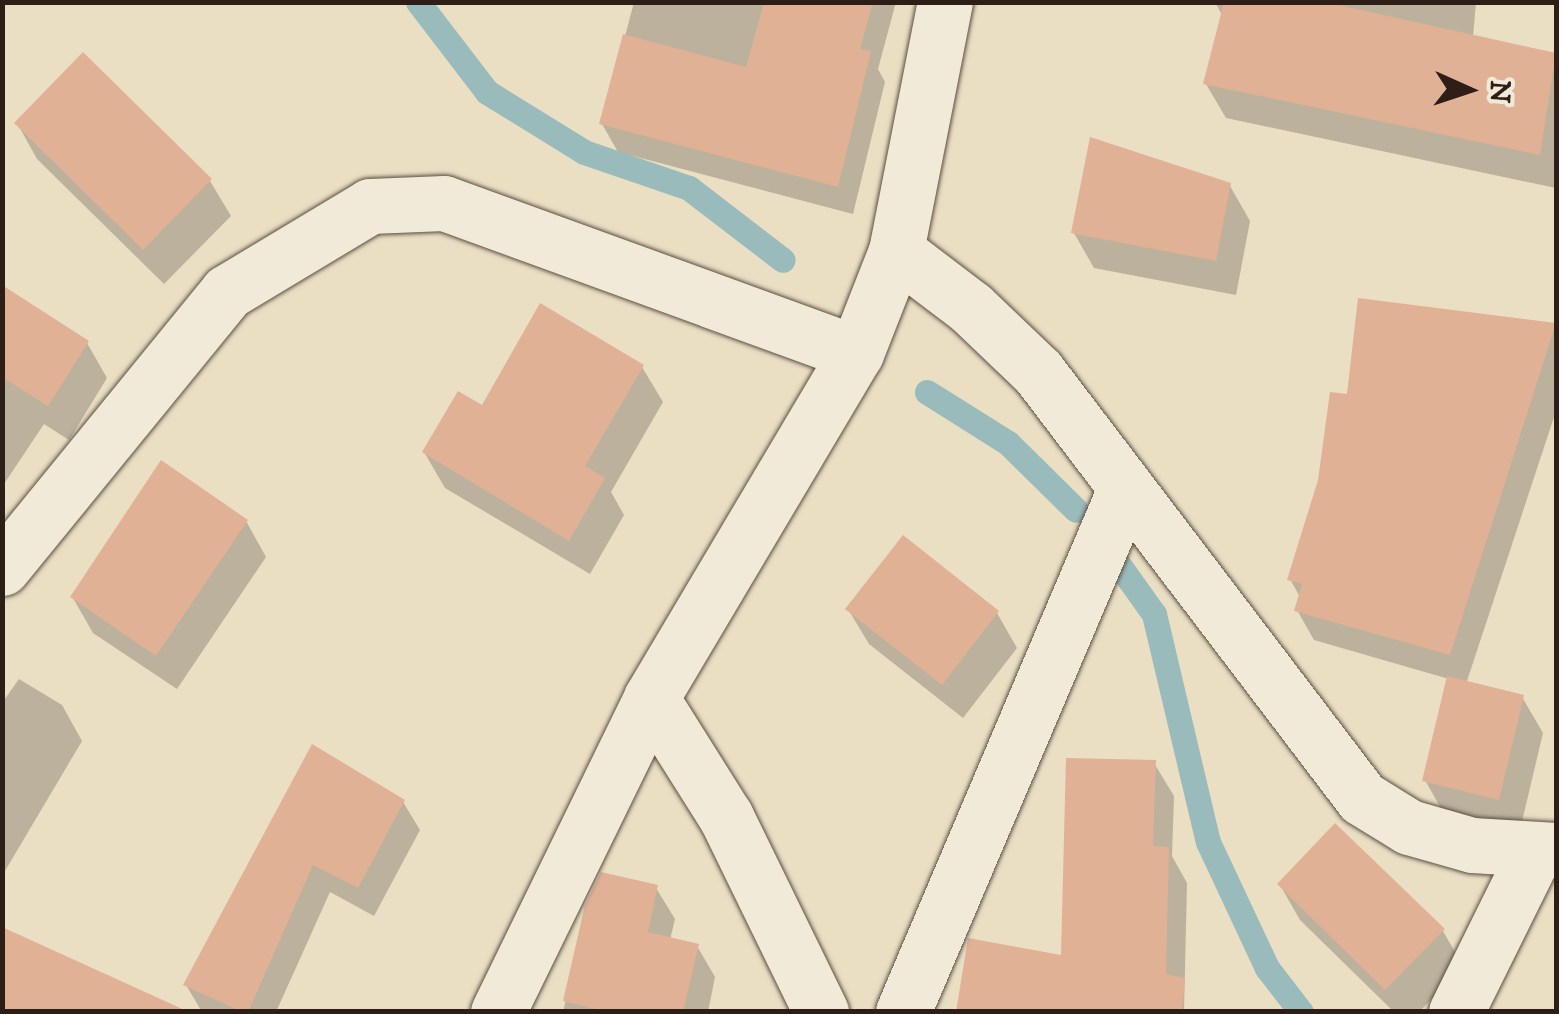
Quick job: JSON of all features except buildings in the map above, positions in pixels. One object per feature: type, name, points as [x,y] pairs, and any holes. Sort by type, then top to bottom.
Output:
[{"type":"street","points":[[498,1012],[652,698],[856,353],[896,251],[945,2]]},
{"type":"street","points":[[2,568],[227,292],[370,206],[444,203],[856,353]]},
{"type":"street","points":[[896,251],[971,308],[1038,372],[1362,798],[1409,827],[1545,852],[1456,1012]]},
{"type":"street","points":[[903,1012],[1125,489]]},
{"type":"street","points":[[652,698],[726,817],[821,1012]]},
{"type":"waterway","points":[[418,2],[487,92],[584,152],[689,188],[783,260]]},
{"type":"waterway","points":[[927,392],[1008,443],[1076,510]]},
{"type":"waterway","points":[[1114,558],[1154,614],[1208,842],[1267,968],[1301,1012]]}]
